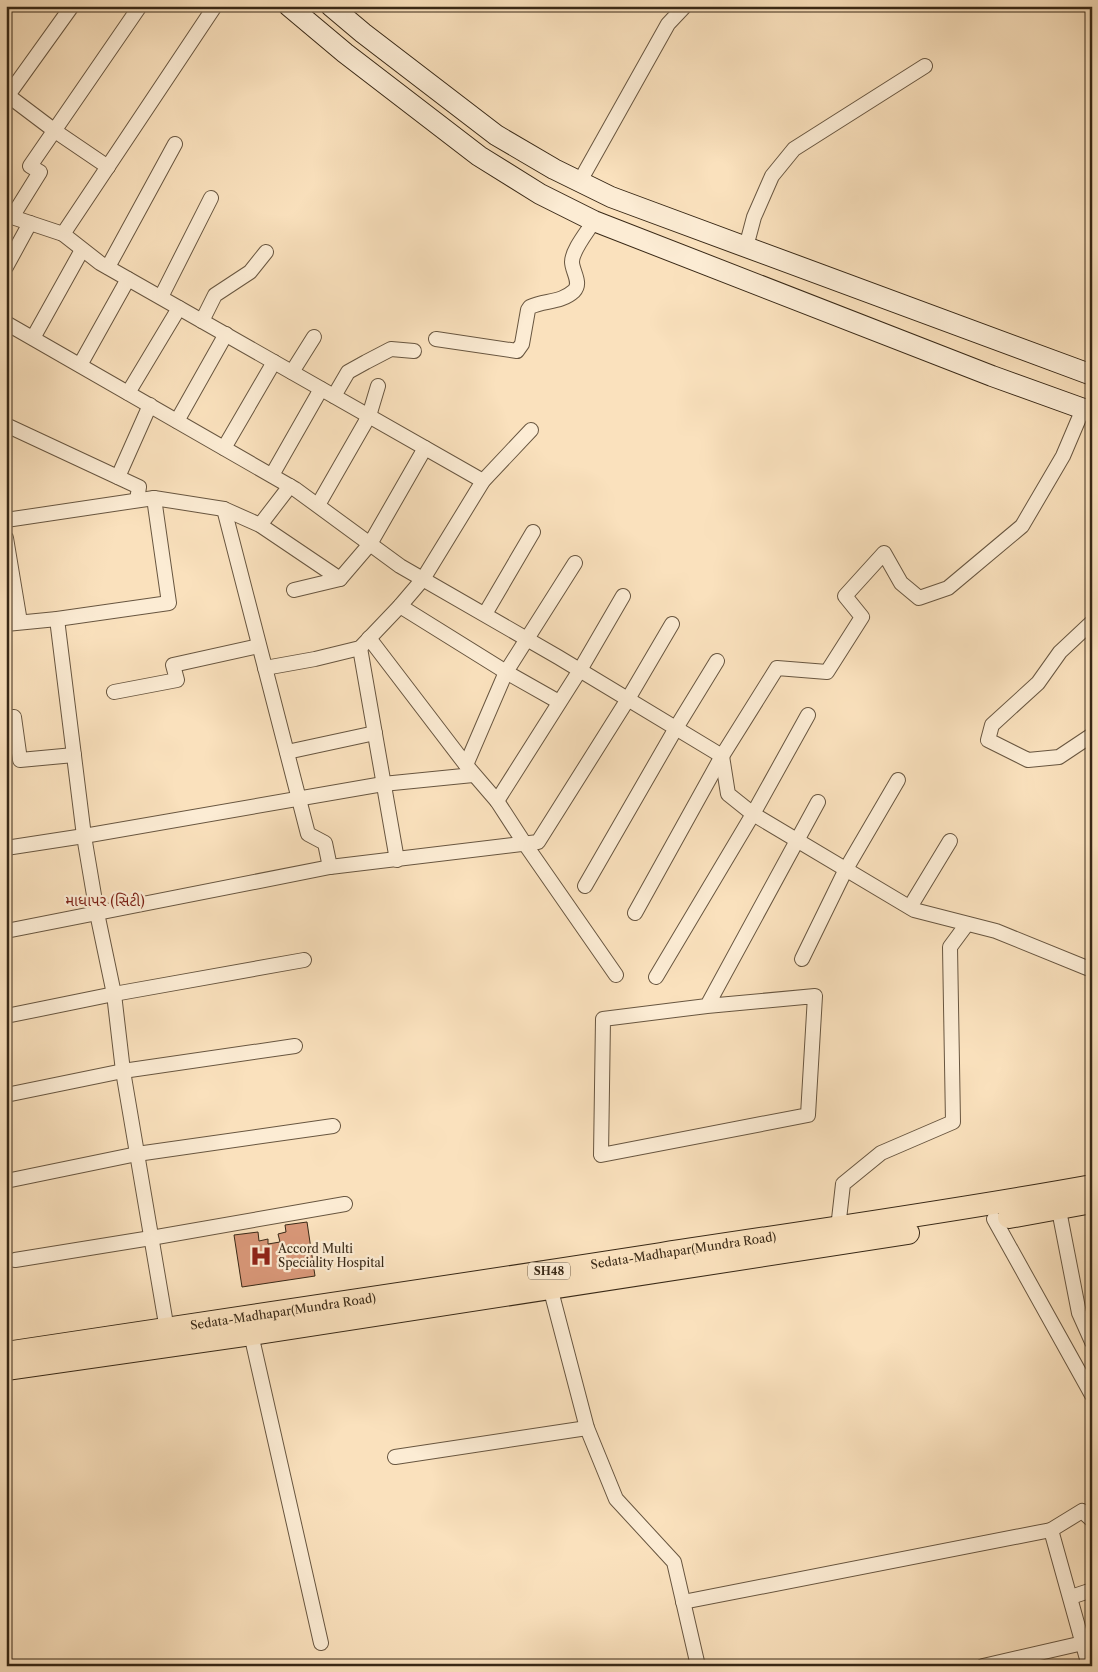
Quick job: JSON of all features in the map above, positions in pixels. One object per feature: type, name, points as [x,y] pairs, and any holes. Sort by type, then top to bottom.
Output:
[{"type":"main road","points":[[289,6],[346,53],[479,156],[540,194],[594,221],[992,376],[1087,410]]},
{"type":"main road","points":[[331,6],[363,33],[496,135],[554,169],[610,197],[1092,375]]},
{"type":"main road","name":"Sedata-Madhapar(Mundra Road)","points":[[6,1369],[251,1334],[994,1219],[1058,1201],[1092,1186]]},
{"type":"main road","name":"Sedata-Madhapar(Mundra Road)","points":[[6,1353],[985,1206],[1058,1201],[1092,1202]]},
{"type":"street","points":[[72,6],[7,96],[108,167]]},
{"type":"street","points":[[140,6],[30,166],[40,172],[9,217],[63,234],[108,268],[483,481]]},
{"type":"street","points":[[63,234],[215,6]]},
{"type":"street","points":[[580,182],[668,24],[685,6]]},
{"type":"street","points":[[746,247],[754,217],[772,176],[794,150],[925,66]]},
{"type":"street","points":[[108,268],[175,144]]},
{"type":"street","points":[[161,298],[211,198]]},
{"type":"street","points":[[436,339],[517,350],[520,348],[530,307],[559,300],[575,291],[578,285],[572,261],[579,244],[594,221]]},
{"type":"street","points":[[6,267],[30,224]]},
{"type":"street","points":[[33,338],[82,250]]},
{"type":"street","points":[[202,321],[215,296],[250,272],[266,252]]},
{"type":"street","points":[[80,365],[128,279]]},
{"type":"street","points":[[128,393],[179,308]]},
{"type":"street","points":[[6,323],[272,475],[318,505],[400,566],[528,639],[722,756],[728,794],[753,814],[796,840],[914,910],[996,931],[1092,970]]},
{"type":"street","points":[[177,421],[226,334]]},
{"type":"street","points":[[292,372],[314,336]]},
{"type":"street","points":[[334,396],[348,372],[391,349],[414,351]]},
{"type":"street","points":[[224,448],[274,362]]},
{"type":"street","points":[[318,505],[369,416],[378,386]]},
{"type":"street","points":[[272,475],[322,389]]},
{"type":"street","points":[[118,477],[150,405]]},
{"type":"street","points":[[635,913],[722,756],[777,668],[828,672],[862,617],[845,596],[884,553],[901,583],[919,598],[948,588],[1022,526],[1063,456],[1087,410]]},
{"type":"street","points":[[6,425],[139,487],[137,500]]},
{"type":"street","points":[[265,668],[315,659],[365,643],[423,579],[483,481],[530,430]]},
{"type":"street","points":[[294,590],[340,579],[370,544],[425,448]]},
{"type":"street","points":[[260,525],[290,486]]},
{"type":"street","points":[[6,520],[154,498],[224,509],[260,525],[340,579]]},
{"type":"street","points":[[6,538],[13,623],[169,603],[154,498]]},
{"type":"street","points":[[224,509],[308,834],[325,843],[330,867]]},
{"type":"street","points":[[485,614],[533,532]]},
{"type":"street","points":[[470,770],[506,672],[575,563]]},
{"type":"street","points":[[497,801],[580,670],[623,596]]},
{"type":"street","points":[[400,606],[506,672],[559,702]]},
{"type":"street","points":[[57,618],[84,836],[97,914],[114,994],[123,1071],[167,1330]]},
{"type":"street","points":[[1092,622],[1060,652],[1038,683],[992,726],[988,740],[1028,760],[1058,757],[1092,734]]},
{"type":"street","points":[[6,931],[330,867],[538,842],[628,699],[672,624]]},
{"type":"street","points":[[365,643],[375,733],[397,860]]},
{"type":"street","points":[[365,643],[497,801],[616,975]]},
{"type":"street","points":[[114,692],[177,680],[174,665],[259,646]]},
{"type":"street","points":[[585,886],[717,661]]},
{"type":"street","points":[[656,977],[753,814],[808,715]]},
{"type":"street","points":[[6,718],[14,717],[20,760],[74,754]]},
{"type":"street","points":[[287,752],[375,733]]},
{"type":"street","points":[[6,848],[470,770]]},
{"type":"street","points":[[802,959],[846,869],[898,780]]},
{"type":"street","points":[[707,1006],[818,802]]},
{"type":"street","points":[[910,907],[950,841]]},
{"type":"street","points":[[838,1228],[843,1184],[881,1153],[953,1122],[950,947],[967,924]]},
{"type":"street","points":[[6,1016],[114,994],[304,960]]},
{"type":"street","points":[[815,996],[808,1116],[601,1155],[603,1019],[707,1006],[815,996]]},
{"type":"street","points":[[6,1095],[123,1071],[295,1046]]},
{"type":"street","points":[[6,1181],[137,1154],[333,1126]]},
{"type":"street","points":[[1058,1201],[1079,1313],[1092,1342]]},
{"type":"street","points":[[15,1260],[345,1204]]},
{"type":"street","points":[[994,1219],[1092,1395]]},
{"type":"street","points":[[550,1288],[588,1428],[616,1499],[674,1562],[698,1666]]},
{"type":"street","points":[[251,1334],[321,1643]]},
{"type":"street","points":[[394,1458],[588,1428]]},
{"type":"street","points":[[683,1602],[1051,1530],[1082,1511],[1092,1520]]},
{"type":"street","points":[[1051,1530],[1089,1666]]},
{"type":"street","points":[[1071,1597],[1092,1590]]},
{"type":"street","points":[[983,1666],[1083,1643]]},
{"type":"building","points":[[307,1222],[315,1276],[242,1287],[234,1235],[258,1232],[259,1241],[268,1239],[268,1244],[280,1242],[278,1234],[286,1232],[285,1225]]},
{"type":"place","name":"Accord Multi Speciality Hospital","points":[[261,1256]]},
{"type":"district","name":"માધાપર (સિટી)","points":[[105,901]]}]
